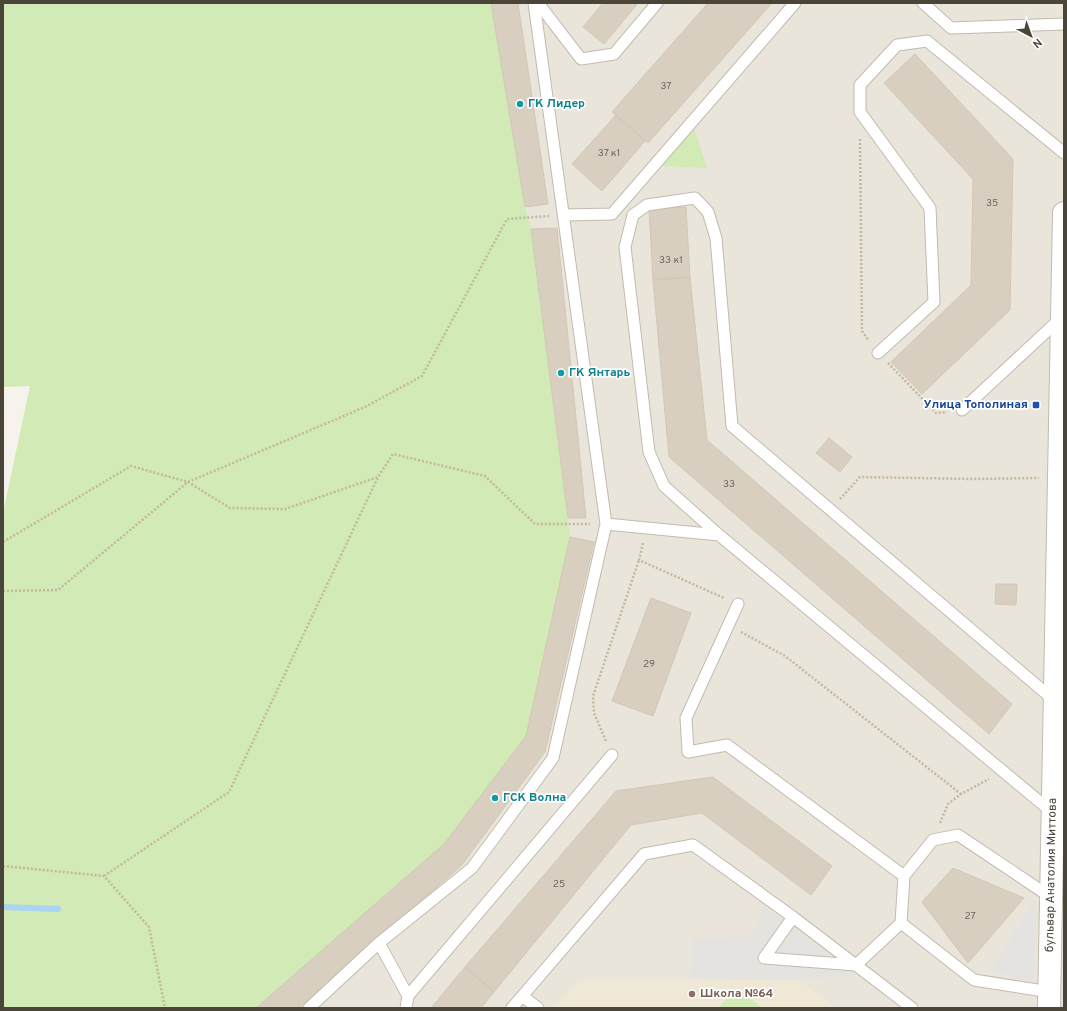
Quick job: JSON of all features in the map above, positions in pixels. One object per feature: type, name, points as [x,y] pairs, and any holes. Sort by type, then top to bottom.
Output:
[{"type":"street","name":"бульвар Анатолия Миттова","points":[[1050,1000],[1052,898],[1058,817],[1059,733],[1055,701],[1060,631],[1061,499],[1059,477],[1062,409],[1064,213]]},
{"type":"lane","points":[[309,1008],[379,943],[472,868],[553,758],[606,524],[534,3]]},
{"type":"lane","points":[[538,3],[581,59],[614,54],[656,3]]},
{"type":"lane","points":[[564,215],[612,214],[795,3]]},
{"type":"lane","points":[[923,3],[951,28],[1064,24]]},
{"type":"lane","points":[[878,353],[934,302],[930,208],[860,112],[860,84],[897,45],[927,41],[1064,153]]},
{"type":"lane","points":[[1055,701],[732,426],[716,238],[708,212],[695,198],[647,205],[633,215],[625,247],[649,452],[664,486],[719,535],[1058,817]]},
{"type":"lane","points":[[962,410],[1062,317]]},
{"type":"lane","points":[[606,524],[719,535]]},
{"type":"lane","points":[[738,604],[686,718],[688,752],[727,745],[904,876]]},
{"type":"lane","points":[[406,1008],[408,996],[612,755]]},
{"type":"lane","points":[[793,917],[764,958],[856,965],[901,923],[904,876],[933,840],[958,835],[1052,898]]},
{"type":"lane","points":[[512,1008],[644,854],[693,845],[793,917],[912,1008]]},
{"type":"lane","points":[[901,923],[974,980],[1050,1000]]},
{"type":"lane","points":[[379,943],[408,996]]},
{"type":"lane","points":[[522,996],[538,1008]]},
{"type":"path","points":[[860,112],[862,331],[878,353],[936,413],[962,410]]},
{"type":"path","points":[[3,591],[58,590],[188,482],[365,407],[422,376],[507,219],[564,215]]},
{"type":"path","points":[[3,866],[104,876],[229,792],[378,478],[393,454],[485,476],[535,524],[606,524]]},
{"type":"path","points":[[3,542],[131,466],[188,482],[230,508],[285,509],[378,478]]},
{"type":"path","points":[[830,510],[860,477],[973,479],[1059,477]]},
{"type":"path","points":[[612,755],[594,713],[593,696],[639,560],[647,528]]},
{"type":"path","points":[[639,560],[738,604]]},
{"type":"path","points":[[728,626],[785,656],[961,794]]},
{"type":"path","points":[[933,840],[948,804],[961,794],[1004,772]]},
{"type":"path","points":[[104,876],[149,927],[164,1008]]},
{"type":"shaded area","points":[[491,3],[1064,3],[1064,1008],[256,1008],[444,844],[531,229],[525,207]]},
{"type":"shaded area","points":[[1064,817],[1064,1008],[1060,1008]]},
{"type":"shaded area","points":[[1037,895],[1034,984],[991,970]]},
{"type":"shaded area","points":[[764,906],[857,975],[798,980],[690,979],[693,938],[751,937]]},
{"type":"shaded area","name":"Школа №64","points":[[579,980],[798,980],[837,1008],[553,1008]]},
{"type":"green space","points":[[3,3],[491,3],[525,207],[531,229],[570,537],[526,736],[444,844],[256,1008],[3,1008],[3,513],[30,386],[3,387]]},
{"type":"green space","points":[[694,128],[707,168],[662,166]]},
{"type":"green space","points":[[747,995],[762,1008],[719,1008],[726,999]]},
{"type":"building","name":"ГК Лидер","points":[[491,3],[518,3],[548,204],[525,207]]},
{"type":"building","points":[[603,3],[638,3],[604,44],[583,27]]},
{"type":"building","points":[[708,3],[772,3],[648,143],[612,112]]},
{"type":"building","points":[[915,54],[1013,159],[1010,310],[922,394],[891,362],[971,285],[973,179],[884,83]]},
{"type":"building","points":[[616,115],[645,141],[602,191],[572,164]]},
{"type":"building","points":[[686,207],[690,277],[653,280],[649,209]]},
{"type":"building","name":"ГК Янтарь","points":[[557,228],[586,518],[568,518],[531,229]]},
{"type":"building","points":[[690,277],[707,440],[1012,704],[989,734],[669,457],[653,280]]},
{"type":"building","points":[[829,438],[852,457],[840,472],[816,453]]},
{"type":"building","name":"ГСК Волна","points":[[570,537],[594,542],[545,752],[462,865],[299,1008],[256,1008],[444,844],[526,736]]},
{"type":"building","points":[[996,584],[1017,584],[1016,605],[995,604]]},
{"type":"building","points":[[651,598],[691,613],[653,716],[612,701]]},
{"type":"building","points":[[713,777],[832,866],[811,895],[702,813],[631,825],[494,992],[465,967],[616,791]]},
{"type":"building","points":[[953,868],[1024,898],[968,963],[922,902]]},
{"type":"building","points":[[465,967],[494,992],[481,1008],[431,1008]]},
{"type":"waterway","points":[[3,907],[58,909]]},
{"type":"place","name":"ГК Лидер","points":[[520,104]]},
{"type":"place","name":"ГК Янтарь","points":[[561,373]]},
{"type":"place","name":"Улица Тополиная","points":[[1036,405]]},
{"type":"place","name":"ГСК Волна","points":[[495,798]]},
{"type":"place","name":"Школа №64","points":[[692,994]]}]
